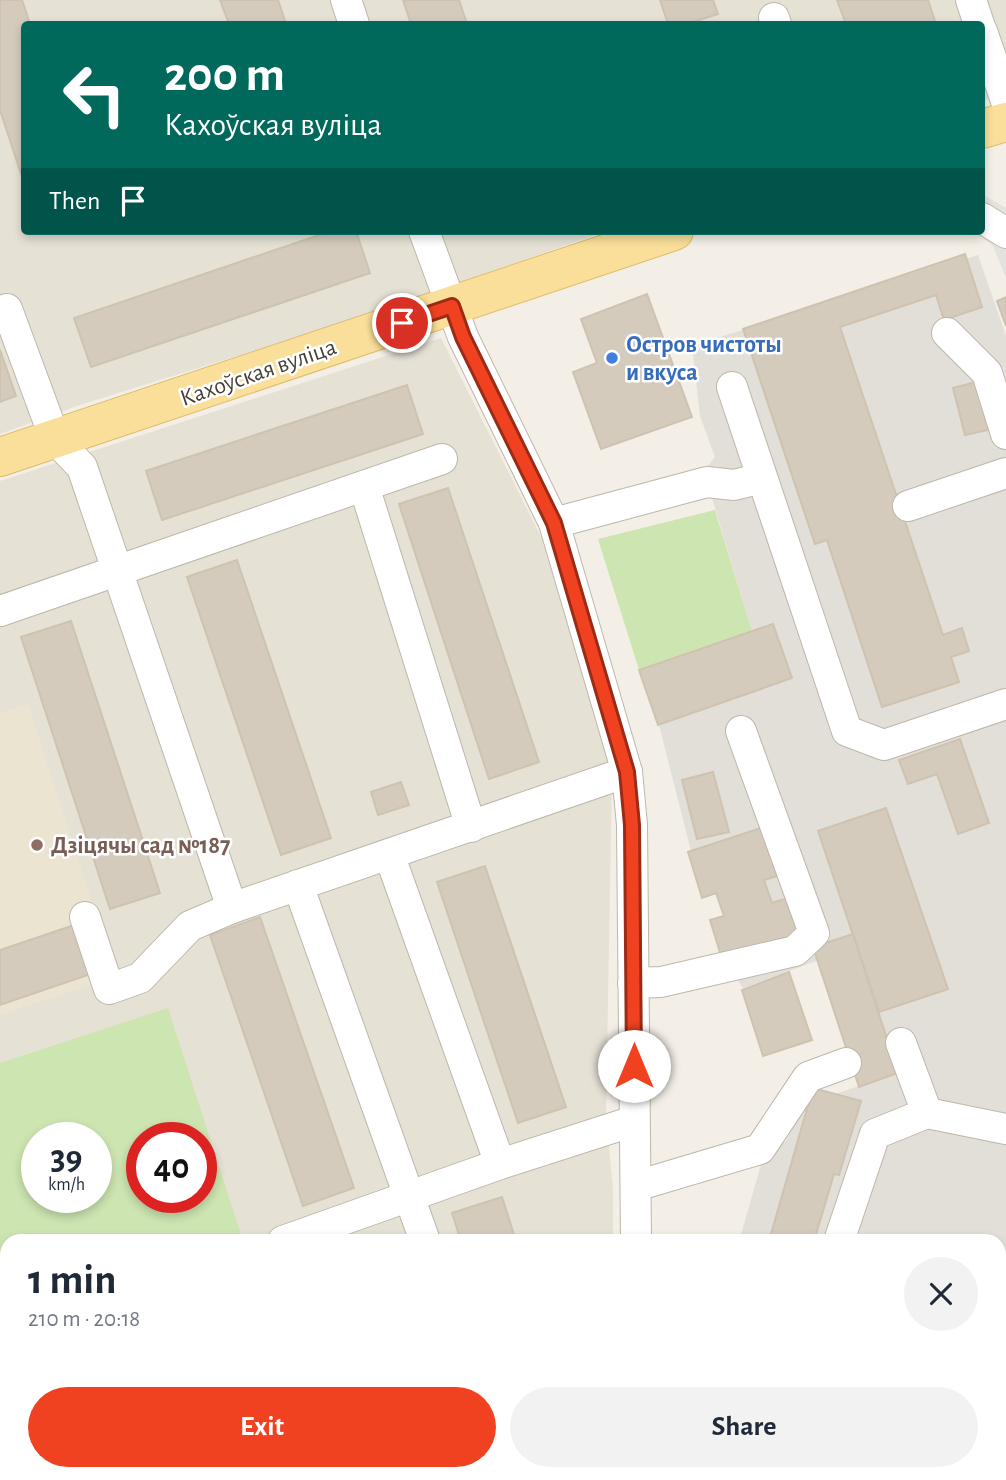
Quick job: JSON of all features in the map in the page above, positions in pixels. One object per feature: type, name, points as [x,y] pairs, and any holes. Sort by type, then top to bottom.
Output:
[{"type":"main road","points":[[985,128],[1006,122]]},
{"type":"main road","name":"Кахоўская вуліца","points":[[0,457],[662,235]]},
{"type":"street","points":[[346,0],[353,21]]},
{"type":"street","points":[[971,0],[978,21]]},
{"type":"street","points":[[985,40],[1006,101]]},
{"type":"street","points":[[985,220],[1006,233]]},
{"type":"street","points":[[425,235],[463,337],[554,523],[627,772],[632,825],[636,1234]]},
{"type":"street","points":[[7,309],[55,439],[82,467],[232,908]]},
{"type":"street","points":[[947,333],[987,373],[1006,434]]},
{"type":"street","points":[[732,387],[847,731],[884,745],[1006,704]]},
{"type":"street","points":[[0,611],[442,459]]},
{"type":"street","points":[[908,506],[1006,473]]},
{"type":"street","points":[[554,523],[707,482],[734,485],[762,478]]},
{"type":"street","points":[[364,485],[471,827]]},
{"type":"street","points":[[633,983],[661,982],[795,951],[814,933],[741,731]]},
{"type":"street","points":[[85,917],[109,989],[140,978],[190,926],[232,908],[627,772]]},
{"type":"street","points":[[389,854],[499,1164]]},
{"type":"street","points":[[298,885],[423,1234]]},
{"type":"street","points":[[901,1044],[927,1113]]},
{"type":"street","points":[[636,1186],[760,1149],[807,1077],[846,1063]]},
{"type":"street","points":[[841,1234],[875,1134],[927,1113],[1006,1129]]},
{"type":"street","points":[[308,1234],[499,1164],[634,1121]]},
{"type":"shaded area","points":[[0,0],[1006,0],[1006,92],[985,100],[985,21],[21,21],[21,235],[596,235],[352,320],[77,406],[0,434]]},
{"type":"shaded area","points":[[985,196],[1006,208],[1006,278],[993,246],[978,235],[985,235]]},
{"type":"shaded area","points":[[978,255],[1006,336],[1006,1234],[741,1234],[763,1158],[786,1141],[813,1088],[835,1094],[859,1086],[819,960],[743,988],[720,952],[710,920],[724,915],[716,893],[702,898],[688,852],[691,851],[659,725],[639,670],[752,631],[704,471],[715,457],[700,416],[692,346]]},
{"type":"shaded area","points":[[441,338],[542,539],[612,773],[606,1116],[613,1188],[613,1234],[0,1234],[0,481]]},
{"type":"shaded area","name":"Дзіцячы сад №187","points":[[28,704],[116,976],[0,1015],[0,713]]},
{"type":"green space","points":[[715,510],[752,631],[639,670],[598,539]]},
{"type":"green space","points":[[168,1008],[205,1122],[126,1122],[126,1213],[217,1213],[217,1160],[241,1234],[0,1234],[0,1063]]},
{"type":"building","points":[[0,0],[22,0],[29,21],[21,21],[21,174],[0,110]]},
{"type":"building","points":[[220,0],[278,0],[285,21],[228,21]]},
{"type":"building","points":[[403,0],[459,0],[466,21],[410,21]]},
{"type":"building","points":[[660,0],[713,0],[718,14],[696,21],[667,21]]},
{"type":"building","points":[[837,0],[928,0],[935,21],[845,21]]},
{"type":"building","points":[[319,235],[357,235],[370,273],[91,367],[74,318]]},
{"type":"building","points":[[965,254],[982,307],[944,320],[936,295],[840,327],[943,635],[962,628],[969,651],[951,657],[959,682],[882,707],[827,540],[815,544],[743,329]]},
{"type":"building","points":[[647,294],[692,417],[601,449],[573,372],[597,363],[581,319]]},
{"type":"building","points":[[1006,297],[1006,326],[997,301]]},
{"type":"building","points":[[0,350],[16,396],[0,402]]},
{"type":"building","points":[[984,380],[996,428],[965,435],[953,388]]},
{"type":"building","points":[[407,385],[423,434],[162,520],[146,471]]},
{"type":"building","points":[[448,488],[539,762],[489,779],[399,504]]},
{"type":"building","points":[[237,560],[331,838],[281,855],[187,577]]},
{"type":"building","points":[[71,621],[160,893],[110,909],[21,637]]},
{"type":"building","points":[[773,624],[792,678],[658,725],[639,670]]},
{"type":"building","points":[[960,739],[989,823],[958,834],[937,774],[908,784],[899,760]]},
{"type":"building","points":[[713,772],[729,832],[697,839],[682,780]]},
{"type":"building","points":[[401,782],[409,805],[378,815],[371,792]]},
{"type":"building","points":[[886,808],[948,989],[879,1012],[818,831]]},
{"type":"building","points":[[761,828],[777,876],[764,880],[772,903],[788,898],[799,934],[722,959],[710,920],[724,916],[716,893],[702,898],[688,852]]},
{"type":"building","points":[[485,866],[566,1107],[518,1123],[437,882]]},
{"type":"building","points":[[260,917],[354,1188],[303,1206],[210,935]]},
{"type":"building","points":[[74,925],[91,974],[0,1005],[0,950]]},
{"type":"building","points":[[853,934],[898,1073],[859,1087],[813,947]]},
{"type":"building","points":[[789,972],[812,1040],[763,1056],[742,990]]},
{"type":"building","points":[[813,1088],[861,1101],[839,1175],[834,1174],[816,1234],[771,1234]]},
{"type":"building","points":[[502,1197],[514,1234],[459,1234],[452,1213]]},
{"type":"place","name":"Остров чистоты и вкуса","points":[[612,358]]},
{"type":"place","name":"Дзіцячы сад №187","points":[[37,845]]},
{"type":"route","points":[[402,323],[452,306],[463,337],[554,523],[627,772],[632,825],[634,1066]]}]
